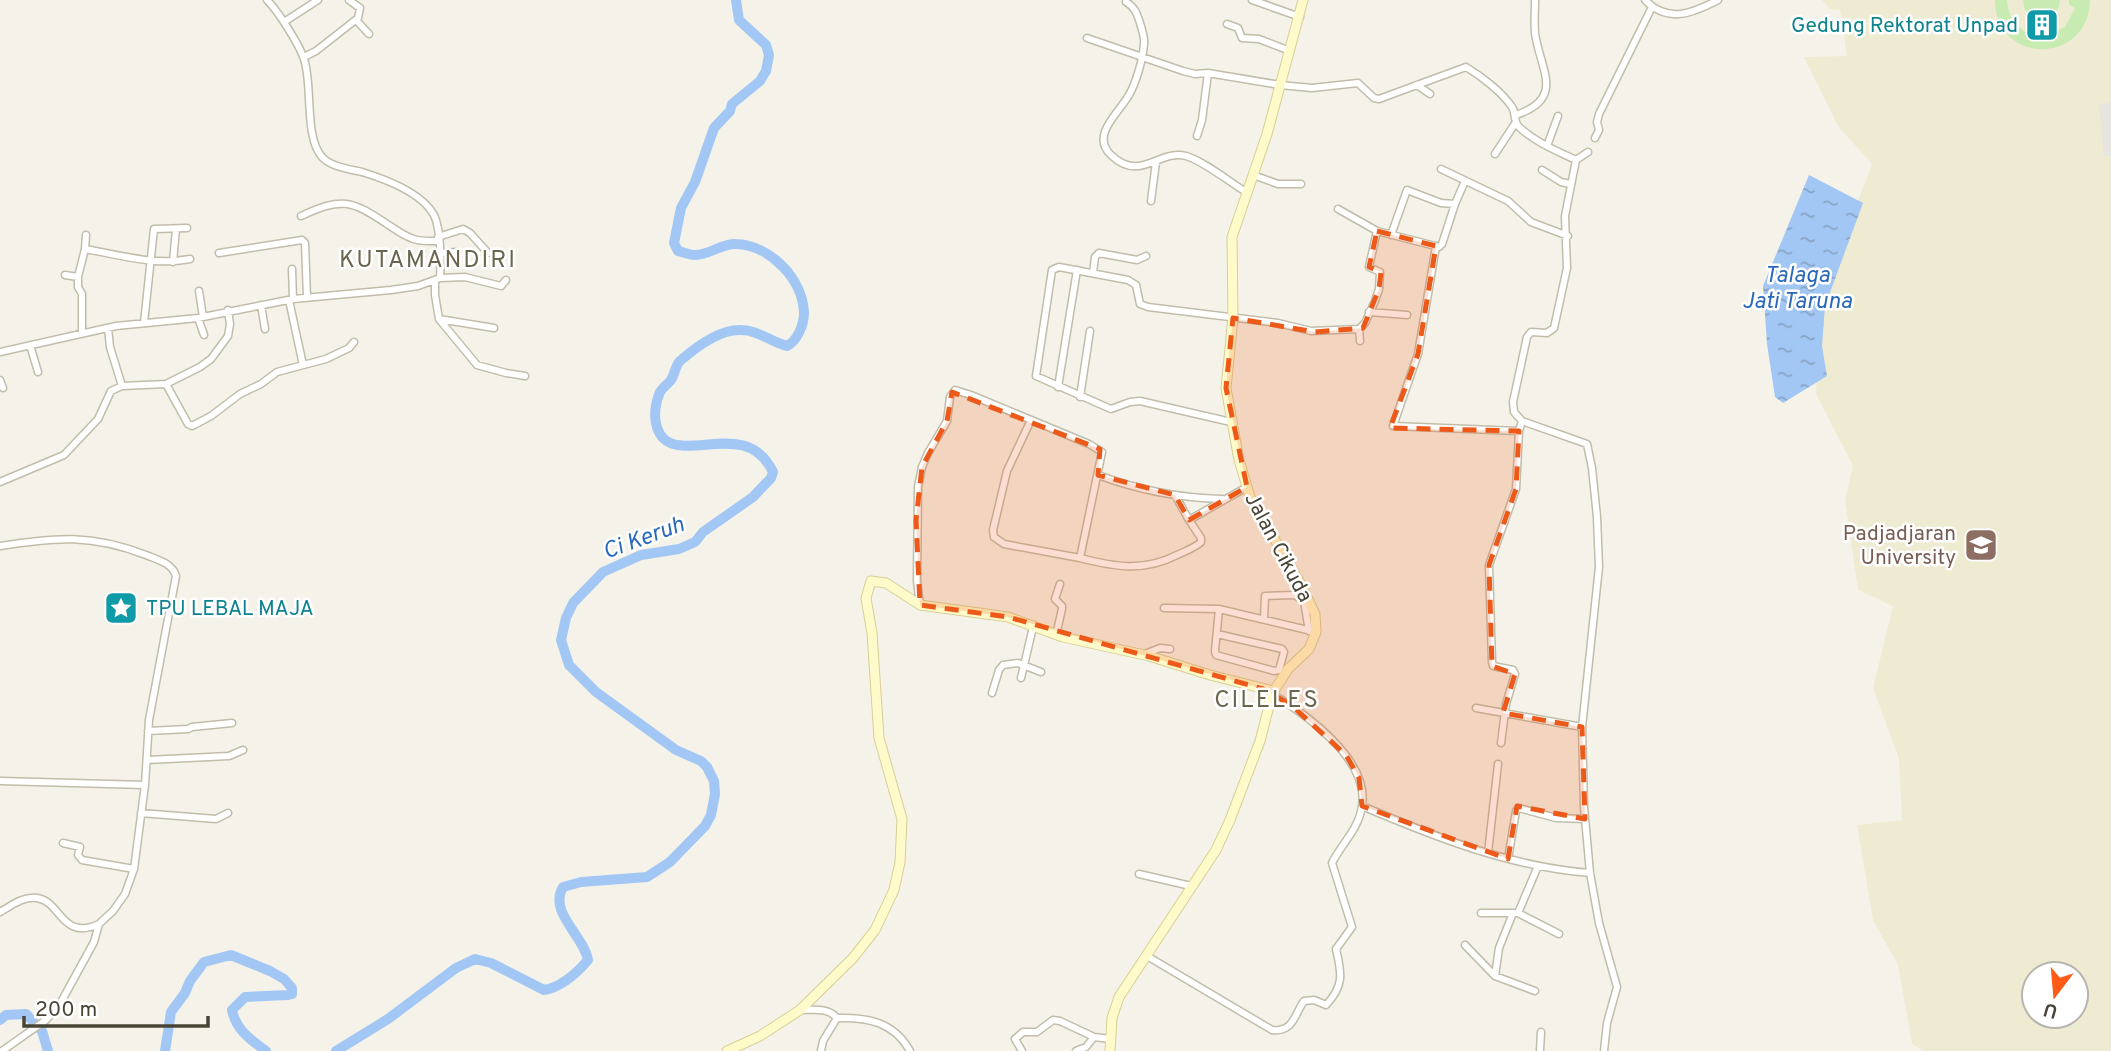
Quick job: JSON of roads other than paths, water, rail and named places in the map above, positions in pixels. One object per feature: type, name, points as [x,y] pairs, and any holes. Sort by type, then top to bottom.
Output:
[{"type":"street","points":[[267,0],[284,22],[304,57],[313,134],[320,154],[331,163],[368,174],[413,195],[429,208],[434,216],[442,253],[435,295],[439,319],[477,365],[525,376]]},
{"type":"street","points":[[284,22],[318,0]]},
{"type":"street","points":[[349,0],[360,8]]},
{"type":"street","points":[[304,57],[356,20],[366,0]]},
{"type":"street","points":[[1252,0],[1300,17]]},
{"type":"street","name":"Jalan Cikuda","points":[[1303,0],[1280,85],[1231,242],[1233,318],[1226,388],[1231,422],[1247,487],[1252,501],[1315,614],[1312,632]]},
{"type":"street","points":[[1495,154],[1516,119],[1534,108],[1545,92],[1545,71],[1535,33],[1535,0]]},
{"type":"street","points":[[1645,0],[1652,7],[1673,16],[1694,12],[1718,0]]},
{"type":"street","points":[[1126,2],[1135,9],[1144,38],[1128,97],[1111,118],[1103,140],[1105,148],[1119,162],[1139,167],[1185,156],[1246,192]]},
{"type":"street","points":[[1595,138],[1599,130],[1598,114],[1652,7]]},
{"type":"street","points":[[356,20],[369,34]]},
{"type":"street","points":[[1227,24],[1238,27],[1242,38],[1258,38],[1290,51]]},
{"type":"street","points":[[1087,38],[1195,74],[1208,73],[1312,88],[1358,83],[1374,99],[1466,67],[1502,95],[1516,119],[1547,146],[1576,160]]},
{"type":"street","points":[[1197,136],[1202,120],[1208,73]]},
{"type":"street","points":[[1417,85],[1430,94]]},
{"type":"street","points":[[1547,146],[1558,116]]},
{"type":"street","points":[[1588,152],[1576,160],[1570,184],[1565,216],[1568,236],[1567,268],[1554,328],[1547,333],[1531,332],[1525,345],[1513,402],[1514,412],[1522,421],[1587,444],[1592,468],[1599,567],[1581,727],[1590,873],[1599,923],[1617,980],[1604,1051]]},
{"type":"street","points":[[1151,201],[1156,162]]},
{"type":"street","points":[[1441,169],[1508,201],[1531,222],[1568,236]]},
{"type":"street","points":[[1542,170],[1560,182],[1570,184]]},
{"type":"street","points":[[1252,175],[1276,184],[1301,184]]},
{"type":"street","points":[[1338,209],[1377,231],[1436,246],[1442,244],[1465,181]]},
{"type":"street","points":[[1391,235],[1407,190],[1441,203],[1455,204]]},
{"type":"street","points":[[302,216],[320,207],[342,202],[362,207],[408,237],[438,239],[463,229],[488,253]]},
{"type":"street","points":[[144,323],[154,229],[187,228]]},
{"type":"street","points":[[173,262],[176,229]]},
{"type":"street","points":[[1231,422],[1140,401],[1111,410],[1039,378],[1035,372],[1051,272],[1059,267],[1133,283],[1136,285],[1141,306],[1278,323],[1311,331],[1359,329],[1365,323],[1377,295],[1380,280],[1380,272],[1369,267],[1377,231]]},
{"type":"street","points":[[82,332],[82,294],[78,277],[86,235]]},
{"type":"street","points":[[219,253],[304,241],[307,297]]},
{"type":"street","points":[[1436,246],[1418,354],[1393,426],[1519,431]]},
{"type":"street","points":[[85,249],[149,261],[173,262],[190,259]]},
{"type":"street","points":[[442,253],[457,252]]},
{"type":"street","points":[[1093,273],[1095,257],[1099,253],[1137,260],[1146,256]]},
{"type":"street","points":[[292,270],[291,299],[303,365]]},
{"type":"street","points":[[1058,387],[1077,270]]},
{"type":"street","points":[[65,275],[78,277]]},
{"type":"street","points":[[0,352],[82,332],[201,317],[291,299],[391,290],[418,286],[437,279],[465,277],[501,286],[506,280]]},
{"type":"street","points":[[199,291],[204,335]]},
{"type":"street","points":[[261,305],[265,329]]},
{"type":"street","points":[[0,482],[64,455],[98,419],[111,391],[122,386],[166,384],[211,359],[228,337],[228,310]]},
{"type":"street","points":[[1369,312],[1407,316]]},
{"type":"street","points":[[439,319],[494,328]]},
{"type":"street","points":[[108,328],[110,347],[122,386]]},
{"type":"street","points":[[1359,329],[1360,341]]},
{"type":"street","points":[[1080,397],[1090,331]]},
{"type":"street","points":[[166,384],[191,426],[211,416],[240,394],[261,384],[277,372],[326,359],[349,348],[354,342]]},
{"type":"street","points":[[30,345],[38,372]]},
{"type":"street","points":[[0,380],[3,388]]},
{"type":"street","points":[[920,605],[917,581],[918,487],[928,453],[947,421],[952,393],[960,391],[1100,449],[1102,455],[1080,558]]},
{"type":"street","points":[[1031,420],[1007,471],[993,530],[994,537],[1004,544],[1110,566],[1128,568],[1163,562],[1201,542],[1174,495]]},
{"type":"street","points":[[1501,743],[1515,674],[1513,670],[1493,666],[1492,662],[1489,565],[1516,489],[1519,431],[1522,421]]},
{"type":"street","points":[[1098,475],[1130,487],[1192,499],[1224,499]]},
{"type":"street","points":[[1189,520],[1247,487]]},
{"type":"street","points":[[0,546],[64,537],[86,538],[123,546],[161,561],[174,570],[176,576],[148,731],[145,785],[134,869],[125,894],[99,924],[85,929],[66,922],[44,901],[35,897],[15,903],[0,912]]},
{"type":"street","points":[[727,1051],[760,1036],[800,1010],[853,958],[875,930],[889,904],[900,862],[902,819],[879,738],[872,632],[866,598],[868,585],[875,580],[886,583],[920,605],[1008,617],[1056,635],[1143,655],[1273,693],[1333,741],[1350,760],[1359,778],[1363,807],[1348,842],[1332,863],[1352,927],[1337,946],[1341,980],[1334,996],[1326,1005],[1314,1000],[1304,1000],[1293,1023],[1283,1029],[1272,1030],[1147,956]]},
{"type":"street","points":[[1056,635],[1062,609],[1055,598],[1060,584]]},
{"type":"street","points":[[1110,1051],[1111,1018],[1116,1003],[1131,976],[1216,850],[1259,741],[1273,693],[1288,669],[1309,649],[1312,632],[1304,601],[1295,595],[1265,596],[1264,619]]},
{"type":"street","points":[[1164,608],[1219,609],[1312,632]]},
{"type":"street","points":[[1217,634],[1282,649],[1284,653],[1279,670],[1274,671],[1216,655],[1217,634],[1219,609]]},
{"type":"street","points":[[1021,678],[1033,627]]},
{"type":"street","points":[[1143,655],[1160,649],[1170,649]]},
{"type":"street","points":[[992,693],[1001,666],[1012,662],[1041,672]]},
{"type":"street","points":[[1476,708],[1581,727]]},
{"type":"street","points":[[148,731],[232,723]]},
{"type":"street","points":[[147,761],[229,756],[243,751]]},
{"type":"street","points":[[1488,853],[1498,764]]},
{"type":"street","points":[[0,781],[145,785]]},
{"type":"street","points":[[1363,807],[1417,830],[1508,859],[1590,873]]},
{"type":"street","points":[[1508,859],[1519,808],[1556,818],[1585,819]]},
{"type":"street","points":[[141,813],[216,819],[228,813]]},
{"type":"street","points":[[62,843],[80,847],[78,855],[82,860],[134,869]]},
{"type":"street","points":[[1495,976],[1499,948],[1538,866]]},
{"type":"street","points":[[1139,874],[1191,886]]},
{"type":"street","points":[[1481,913],[1516,913],[1559,934]]},
{"type":"street","points":[[2,1051],[46,1020],[60,1004],[86,957],[99,924]]},
{"type":"street","points":[[1465,945],[1495,976],[1535,991]]},
{"type":"street","points":[[800,1010],[830,1011],[837,1018],[862,1017],[877,1022],[900,1037],[910,1051]]},
{"type":"street","points":[[821,1051],[822,1041],[837,1018]]},
{"type":"street","points":[[1022,1051],[1016,1039],[1023,1032],[1037,1031],[1053,1020],[1094,1037],[1110,1039]]},
{"type":"street","points":[[1540,1051],[1541,1032]]},
{"type":"street","points":[[1076,1051],[1086,1047],[1094,1037]]},
{"type":"water","name":"Talaga Jati Taruna","points":[[1809,175],[1863,203],[1825,306],[1822,346],[1827,376],[1783,403],[1775,397],[1767,344],[1763,286]]},
{"type":"waterway","name":"Ci Keruh","points":[[336,1051],[388,1019],[456,968],[475,959],[491,963],[544,990],[563,983],[588,960],[563,915],[560,906],[563,887],[581,882],[647,877],[670,862],[705,826],[711,815],[715,794],[714,781],[707,767],[701,761],[676,750],[596,692],[569,665],[561,640],[573,603],[603,572],[641,555],[679,549],[695,542],[703,532],[753,497],[771,478],[773,472],[762,456],[748,447],[733,444],[674,444],[659,433],[655,416],[660,392],[671,380],[678,363],[701,345],[725,332],[741,330],[787,346],[797,337],[803,323],[804,313],[798,288],[782,266],[761,250],[736,244],[692,255],[678,251],[674,243],[681,208],[695,182],[714,128],[730,111],[732,104],[760,81],[766,71],[769,55],[766,45],[739,20],[736,0]]},
{"type":"waterway","name":"Ci Keruh","points":[[165,1051],[171,1012],[190,981],[204,962],[231,955],[270,971],[284,979],[292,988],[292,994],[288,995],[245,997],[232,1010],[240,1029],[266,1051]]},
{"type":"waterway","name":"Ci Keruh","points":[[0,1020],[6,1015],[26,1014],[42,1031],[48,1051]]},
{"type":"place","name":"Gedung Rektorat Unpad","points":[[2042,25]]},
{"type":"place","name":"Padjadjaran University","points":[[1981,545]]},
{"type":"place","name":"TPU LEBAL MAJA","points":[[121,608]]},
{"type":"district","name":"KUTAMANDIRI","points":[[428,259]]},
{"type":"district","name":"CILELES","points":[[1267,699]]}]
